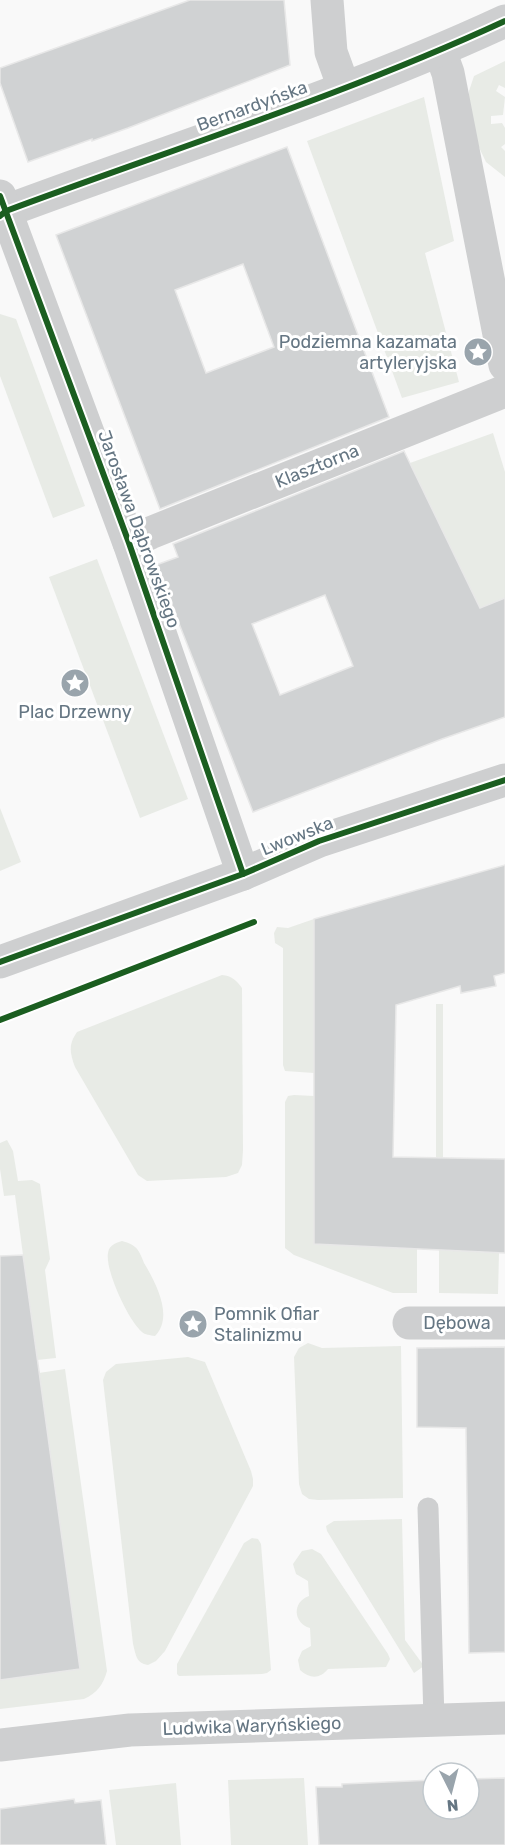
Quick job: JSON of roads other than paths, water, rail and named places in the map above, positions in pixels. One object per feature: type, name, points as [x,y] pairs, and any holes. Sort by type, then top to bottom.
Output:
[{"type":"street","points":[[327,0],[331,52],[344,88]]},
{"type":"street","name":"Bernardyńska","points":[[2,208],[344,88],[440,51],[505,21]]},
{"type":"street","points":[[440,51],[448,73],[505,365]]},
{"type":"street","name":"Jarosława Dąbrowskiego","points":[[2,208],[129,543],[243,874]]},
{"type":"street","name":"Klasztorna","points":[[129,543],[505,391]]},
{"type":"street","name":"Lwowska","points":[[0,962],[243,874],[319,841],[505,780]]},
{"type":"street","name":"Dębowa","points":[[409,1323],[505,1323]]},
{"type":"street","name":"Ludwika Waryńskiego","points":[[0,1745],[130,1730],[505,1718]]},
{"type":"lane","points":[[428,1508],[434,1720]]},
{"type":"place","name":"Podziemna kazamata artyleryjska","points":[[478,352]]},
{"type":"place","name":"Plac Drzewny","points":[[75,683]]},
{"type":"place","name":"Pomnik Ofiar Stalinizmu","points":[[193,1324]]}]
